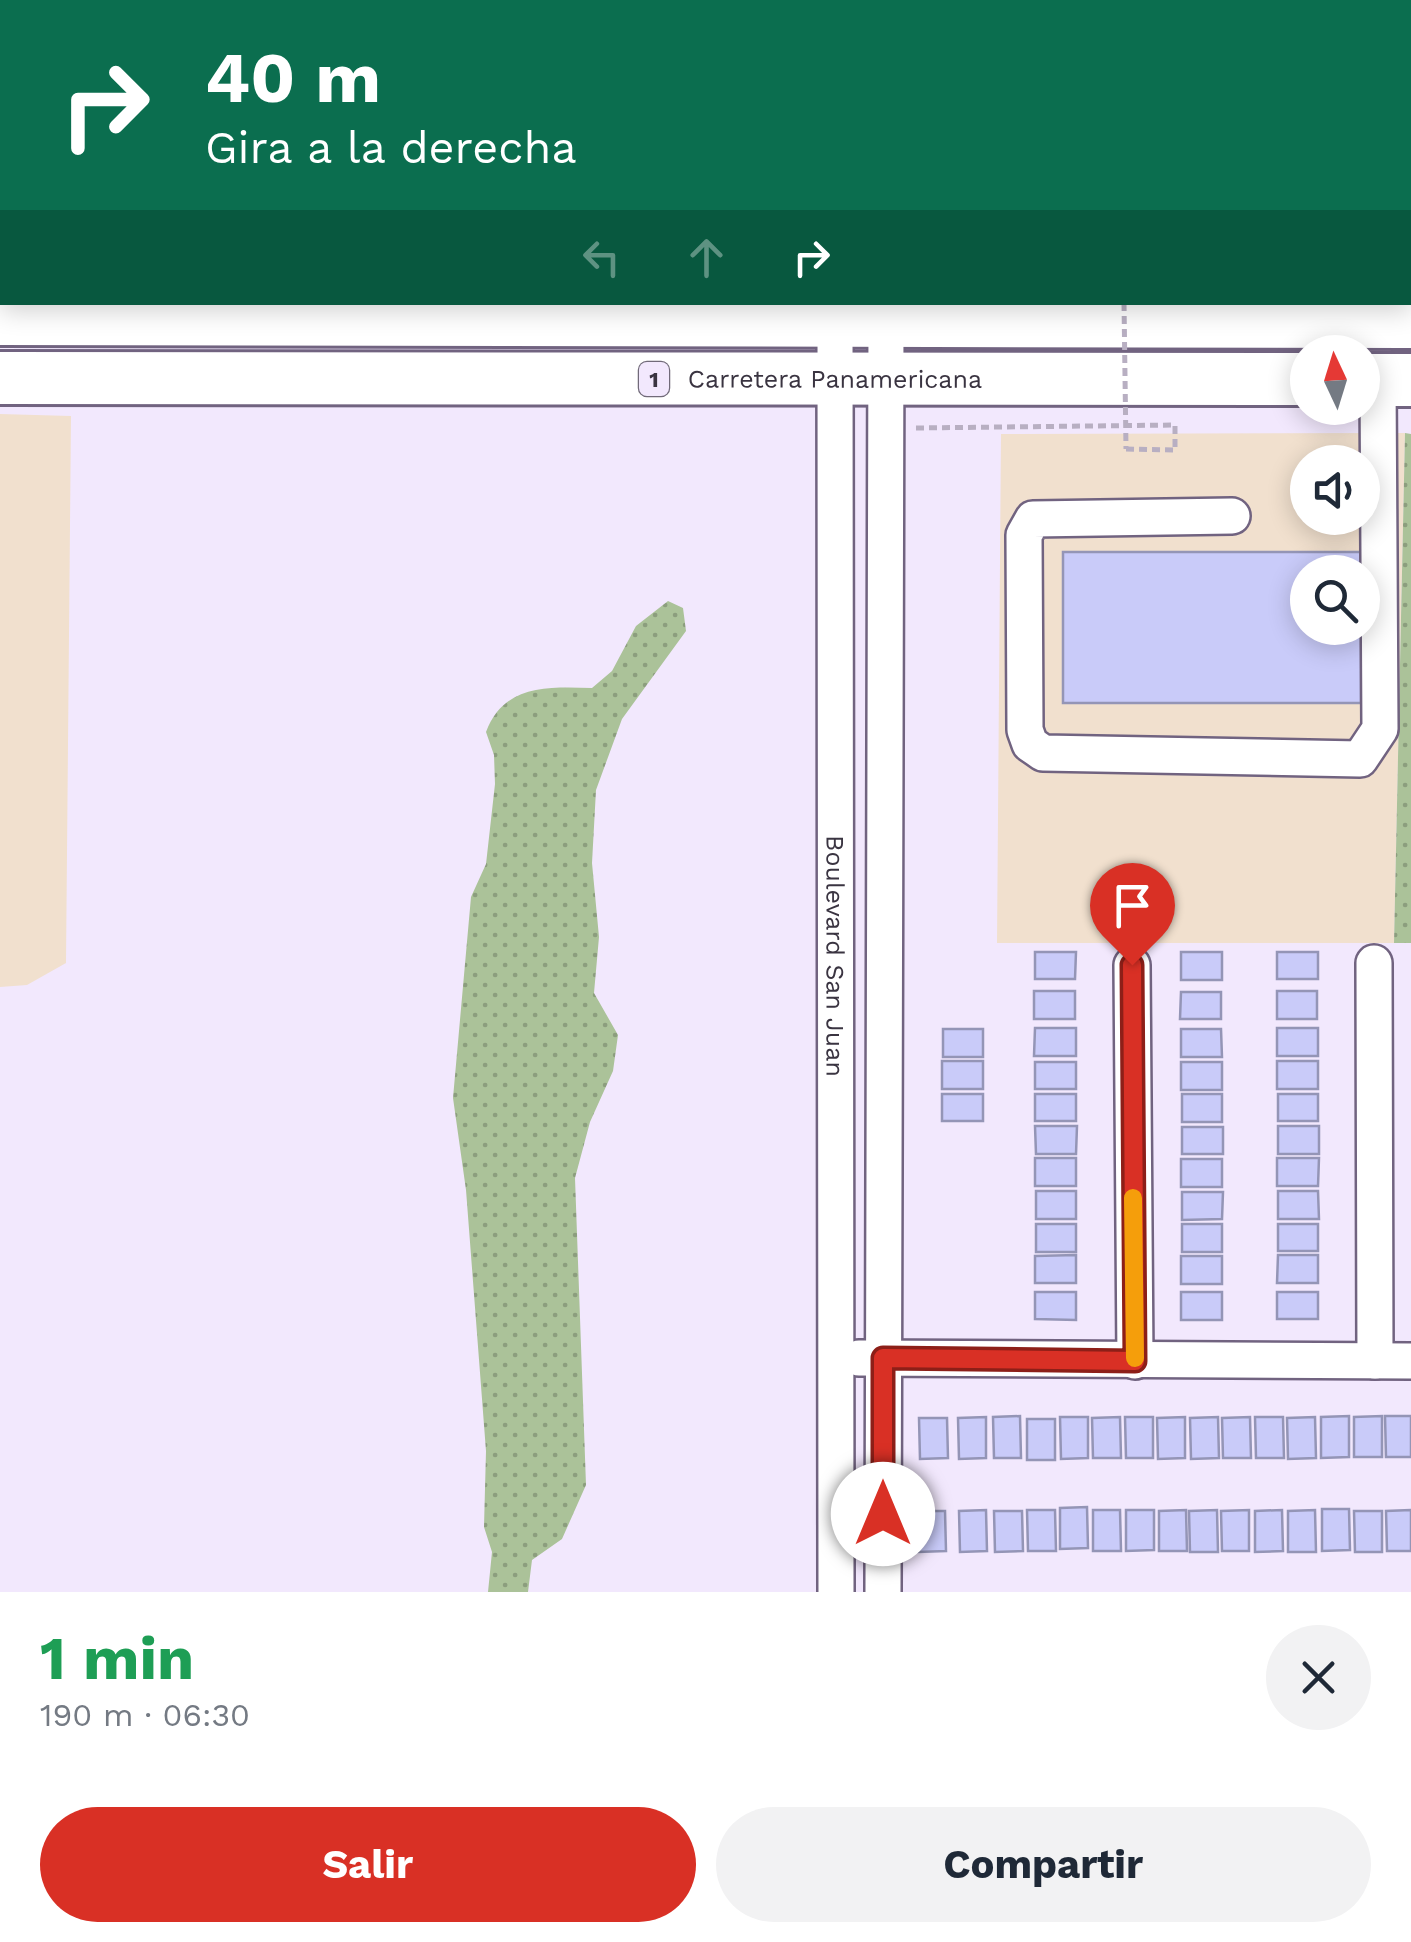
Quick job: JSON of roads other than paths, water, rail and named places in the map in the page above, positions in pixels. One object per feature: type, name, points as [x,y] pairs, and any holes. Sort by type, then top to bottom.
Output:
[{"type":"highway","points":[[0,319],[234,311],[861,321],[1411,322]]},
{"type":"highway","name":"Carretera Panamericana","points":[[0,378],[868,395],[1290,381]]},
{"type":"street","name":"Boulevard San Juan","points":[[861,321],[868,395],[884,796],[882,1592]]},
{"type":"street","name":"Boulevard San Juan","points":[[836,1592],[836,798],[868,395],[861,321]]},
{"type":"street","points":[[1232,516],[1033,519],[1024,535],[1024,730],[1030,744],[1043,753],[1360,759],[1369,750],[1380,729],[1384,380]]},
{"type":"street","points":[[836,798],[884,796]]},
{"type":"street","points":[[836,915],[884,914]]},
{"type":"street","points":[[1374,963],[1375,1361]]},
{"type":"street","points":[[1132,965],[1135,1361]]},
{"type":"street","points":[[838,1358],[1411,1361]]}]
